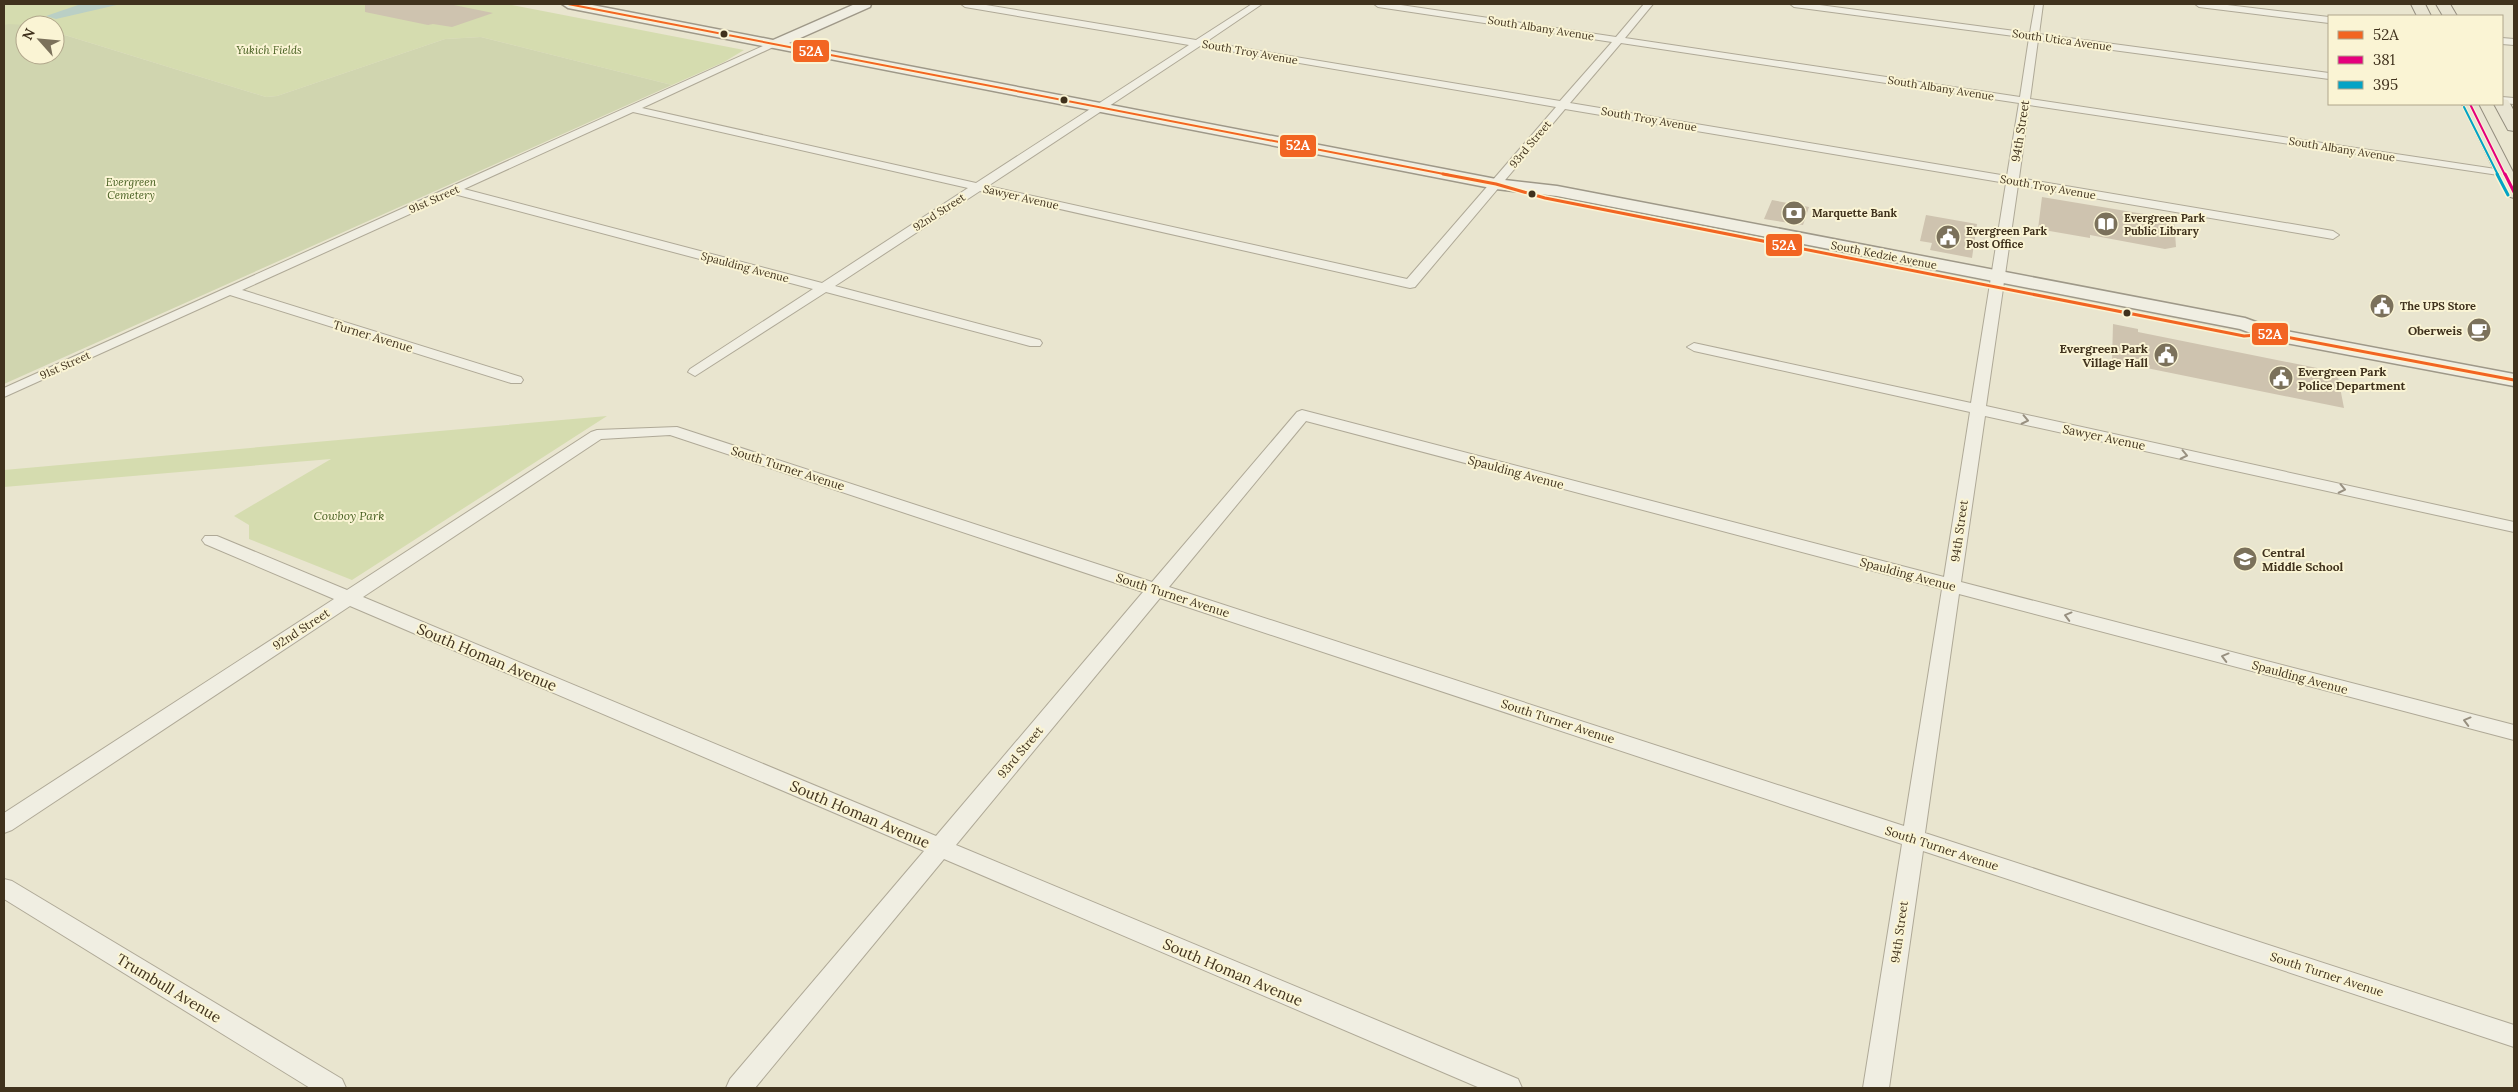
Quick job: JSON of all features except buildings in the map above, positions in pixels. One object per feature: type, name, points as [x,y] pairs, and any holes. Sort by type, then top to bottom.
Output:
[{"type":"main road","name":"South Kedzie Avenue","points":[[568,4],[777,43],[1496,184],[1545,198],[1997,282],[2244,336],[2270,334],[2514,380]]},
{"type":"main road","name":"91st Street","points":[[777,43],[865,4]]},
{"type":"main road","points":[[2443,4],[2449,15]]},
{"type":"main road","points":[[2470,105],[2514,192]]},
{"type":"main road","points":[[2503,105],[2514,126]]},
{"type":"street","name":"South Troy Avenue","points":[[965,4],[2333,235]]},
{"type":"street","name":"92nd Street","points":[[695,372],[1258,4]]},
{"type":"street","name":"South Albany Avenue","points":[[1378,4],[2504,173]]},
{"type":"street","name":"93rd Street","points":[[1410,284],[1649,4]]},
{"type":"street","name":"South Utica Avenue","points":[[1794,4],[2328,76]]},
{"type":"street","name":"94th Street","points":[[1876,1088],[2039,4]]},
{"type":"street","points":[[2199,4],[2328,20]]},
{"type":"street","name":"91st Street","points":[[4,393],[777,43]]},
{"type":"street","name":"Sawyer Avenue","points":[[632,109],[1410,284]]},
{"type":"street","name":"Spaulding Avenue","points":[[454,190],[1036,343]]},
{"type":"street","name":"Turner Avenue","points":[[230,291],[516,380]]},
{"type":"street","name":"Sawyer Avenue","points":[[1694,347],[2514,527]]},
{"type":"street","name":"93rd Street","points":[[739,1088],[1302,415]]},
{"type":"street","name":"Spaulding Avenue","points":[[1302,415],[2514,733]]},
{"type":"street","name":"South Turner Avenue","points":[[598,435],[671,430],[2514,1036]]},
{"type":"street","name":"92nd Street","points":[[4,824],[598,435]]},
{"type":"street","name":"South Homan Avenue","points":[[210,540],[1509,1088]]},
{"type":"street","name":"Trumbull Avenue","points":[[4,888],[333,1088]]},
{"type":"green space","name":"Yukich Fields","points":[[4,4],[507,4],[744,50],[724,62],[672,85],[481,37],[445,39],[277,96],[266,97],[65,35],[65,15],[15,15],[15,25],[4,25]]},
{"type":"green space","name":"Evergreen Cemetery","points":[[15,24],[15,65],[65,65],[65,35],[266,97],[277,96],[445,39],[481,37],[672,85],[4,384],[4,25]]},
{"type":"green space","name":"Cowboy Park","points":[[607,416],[352,580],[249,539],[249,525],[234,516],[331,459],[4,487],[4,470]]},
{"type":"shaded area","points":[[81,4],[121,4],[65,17],[65,15],[49,15]]},
{"type":"transit line","name":"52A","points":[[568,4],[1496,184],[1545,198],[2244,336],[2270,334],[2514,380]]},
{"type":"transit line","name":"381","points":[[2470,105],[2514,192]]},
{"type":"transit line","name":"395","points":[[2464,107],[2508,195]]},
{"type":"place","name":"Marquette Bank","points":[[1794,213]]},
{"type":"place","name":"Evergreen Park Public Library","points":[[2106,224]]},
{"type":"place","name":"Evergreen Park Post Office","points":[[1948,237]]},
{"type":"place","name":"The UPS Store","points":[[2382,306]]},
{"type":"place","name":"Oberweis","points":[[2479,330]]},
{"type":"place","name":"Evergreen Park Village Hall","points":[[2166,355]]},
{"type":"place","name":"Evergreen Park Police Department","points":[[2281,378]]},
{"type":"place","name":"Central Middle School","points":[[2245,559]]}]
